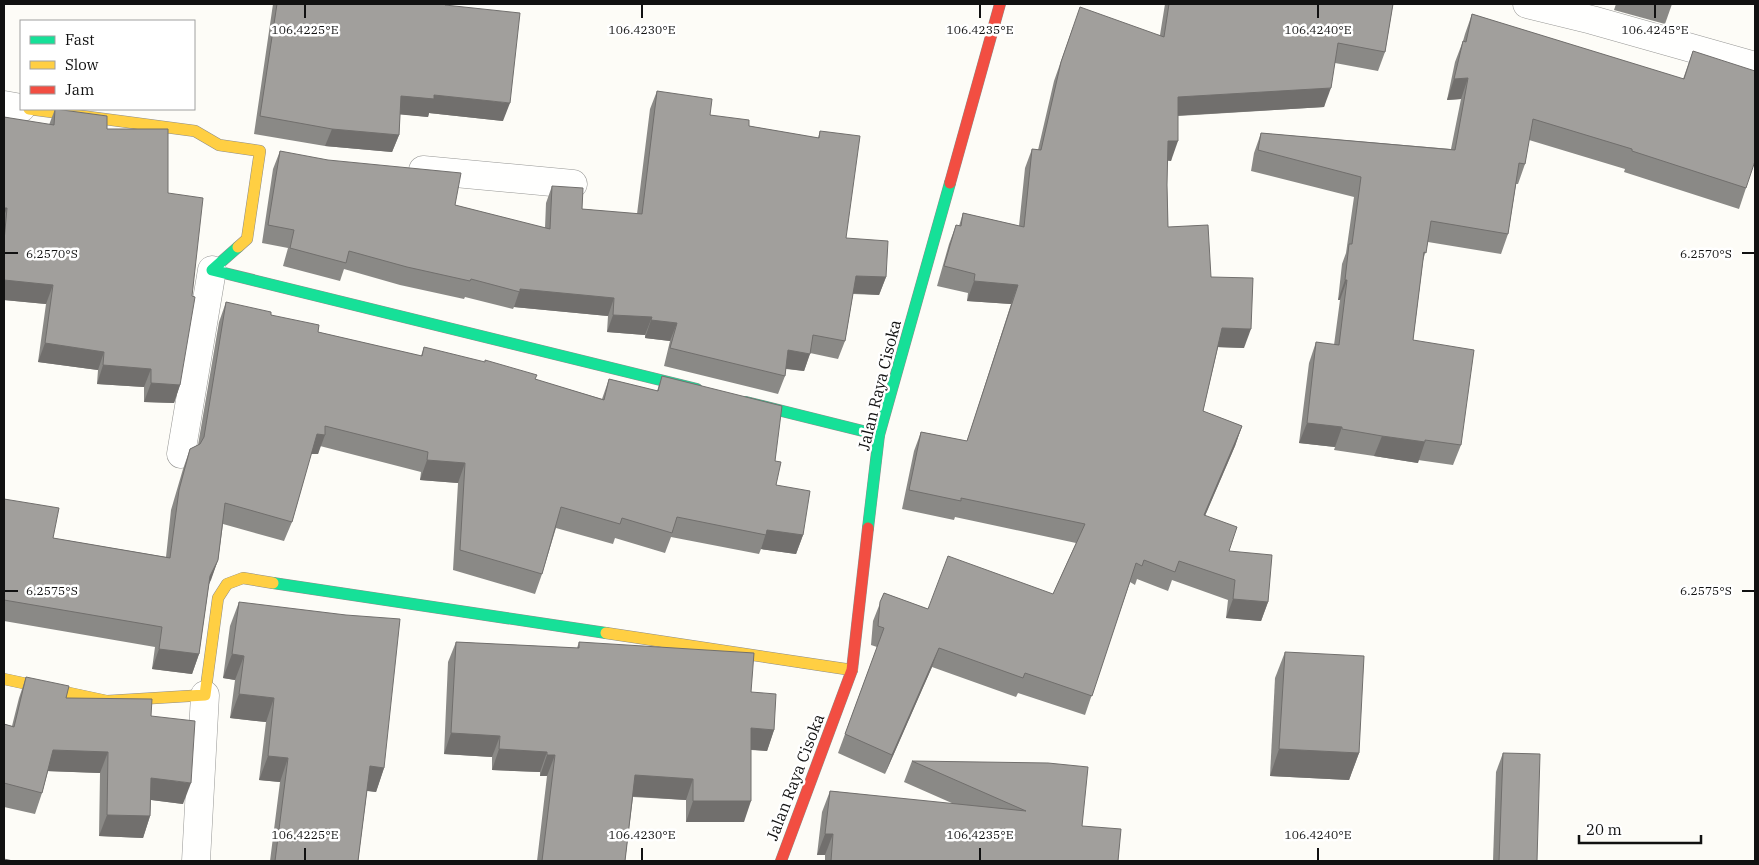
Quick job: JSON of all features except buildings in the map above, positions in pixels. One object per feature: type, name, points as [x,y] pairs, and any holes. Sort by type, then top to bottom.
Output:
[{"type":"street","name":"Jalan Raya Cisoka","points":[[780,861],[852,670],[879,435],[1000,4]]},
{"type":"street","points":[[1527,4],[1592,20],[1755,66]]},
{"type":"street","points":[[4,105],[20,108]]},
{"type":"street","points":[[37,110],[195,131],[219,145],[287,156]]},
{"type":"street","points":[[181,454],[212,270],[247,239],[260,151]]},
{"type":"street","points":[[403,168],[573,184]]},
{"type":"street","points":[[212,270],[706,392]]},
{"type":"street","points":[[734,399],[879,435]]},
{"type":"street","points":[[196,861],[205,695],[218,598],[227,584],[242,578],[852,670]]},
{"type":"street","points":[[4,679],[108,701],[205,695]]},
{"type":"traffic: fast","points":[[868,528],[879,435],[950,183]]},
{"type":"traffic: fast","points":[[238,247],[212,270],[697,389]]},
{"type":"traffic: fast","points":[[746,402],[879,435]]},
{"type":"traffic: fast","points":[[273,583],[606,633]]},
{"type":"traffic: slow","points":[[37,110],[195,131],[219,145],[260,151],[247,239],[238,247]]},
{"type":"traffic: slow","points":[[4,679],[107,701],[205,695],[218,598],[227,584],[243,578],[273,583]]},
{"type":"traffic: slow","points":[[606,633],[852,670]]},
{"type":"traffic: jam","points":[[950,183],[1000,4]]},
{"type":"traffic: jam","points":[[781,861],[852,670],[868,528]]}]
